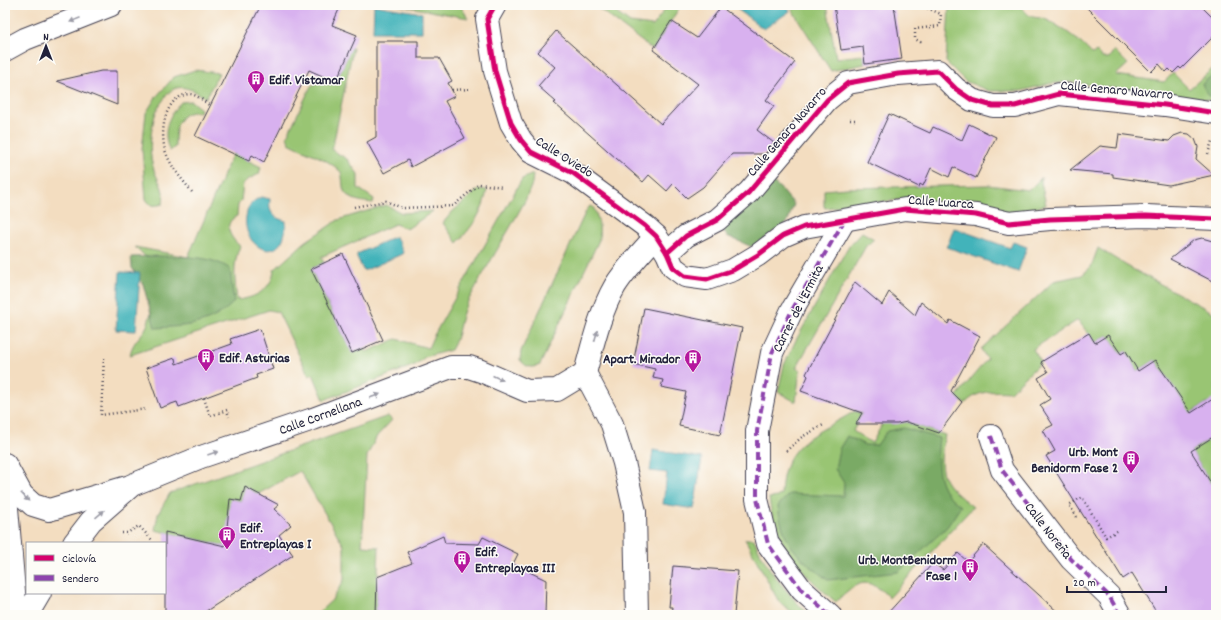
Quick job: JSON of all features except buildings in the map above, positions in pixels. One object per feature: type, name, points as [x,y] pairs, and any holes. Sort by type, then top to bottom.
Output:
[{"type":"street","points":[[5,50],[25,39],[112,5]]},
{"type":"street","name":"Calle Oviedo","points":[[487,10],[495,71],[511,123],[521,140],[532,152],[573,173],[662,244]]},
{"type":"street","name":"Calle Genaro Navarro","points":[[585,373],[602,316],[615,287],[629,266],[662,244],[686,236],[717,220],[749,192],[827,100],[848,83],[898,74],[938,71],[956,89],[972,100],[993,106],[1015,106],[1059,94],[1165,105],[1216,113]]},
{"type":"street","name":"Calle Luarca","points":[[662,244],[673,267],[685,276],[707,279],[733,270],[758,255],[783,236],[804,227],[905,209],[976,215],[1009,223],[1050,219],[1146,216],[1216,219]]},
{"type":"street","name":"Carrer de l'Ermita","points":[[830,615],[802,590],[768,544],[757,499],[757,431],[772,353],[792,310],[844,221]]},
{"type":"street","name":"Calle Cornellana","points":[[75,542],[92,521],[132,485],[201,457],[313,419],[451,367],[469,368],[481,371],[527,391],[558,390],[585,373]]},
{"type":"street","points":[[585,373],[612,424],[624,463],[634,505],[637,615]]},
{"type":"street","name":"Calle Noreña","points":[[991,436],[1002,470],[1071,559],[1109,596],[1120,615]]},
{"type":"street","points":[[5,464],[22,495],[33,505],[49,510],[132,485]]},
{"type":"street","points":[[5,484],[16,615]]},
{"type":"street","points":[[27,615],[39,594]]},
{"type":"path","points":[[920,5],[941,14],[940,26],[915,29],[915,39],[939,50],[938,71]]},
{"type":"path","points":[[452,90],[475,88]]},
{"type":"path","points":[[192,192],[170,164],[165,149],[162,130],[167,111],[177,98],[189,94],[199,97],[210,106]]},
{"type":"path","points":[[354,207],[386,201],[402,208],[453,206],[479,184],[503,187]]},
{"type":"path","points":[[104,358],[101,415],[147,409]]},
{"type":"path","points":[[204,398],[210,416],[227,410]]},
{"type":"path","points":[[784,457],[787,451],[802,437],[825,424]]},
{"type":"path","points":[[1073,510],[1069,505],[1082,497],[1106,537],[1119,530]]},
{"type":"green space","points":[[398,5],[460,5],[468,18]]},
{"type":"green space","points":[[594,5],[606,5],[630,23],[653,26],[668,5],[681,5],[653,50]]},
{"type":"green space","points":[[789,5],[827,5],[836,58],[864,55],[865,64],[831,71]]},
{"type":"green space","points":[[949,5],[1021,5],[1031,16],[1049,21],[1067,32],[1092,54],[1097,52],[1102,58],[1109,58],[1114,50],[1128,64],[1116,75],[1164,82],[1173,73],[1189,89],[1216,66],[1216,101],[1067,82],[1048,84],[1021,91],[989,91],[965,81],[946,62]]},
{"type":"green space","points":[[351,48],[353,48],[332,150],[347,159],[358,174],[358,188],[374,199],[373,203],[349,197],[344,191],[341,172],[323,159],[289,143],[287,136],[311,86],[318,82],[330,84],[336,82]]},
{"type":"green space","points":[[195,70],[219,73],[206,98],[186,88],[175,88],[166,96],[156,112],[150,147],[151,161],[164,198],[163,204],[153,205],[146,199],[142,149],[146,113],[156,97],[174,77]]},
{"type":"green space","points":[[1216,72],[1216,96],[1208,96],[1202,84]]},
{"type":"green space","points":[[191,101],[201,109],[200,112],[192,112],[182,117],[177,127],[175,147],[170,151],[166,138],[169,119],[176,107],[181,102]]},
{"type":"green space","points":[[233,153],[261,167],[259,174],[247,180],[243,184],[237,216],[232,219],[229,226],[229,231],[233,239],[240,246],[237,253],[235,266],[237,300],[257,295],[270,282],[273,277],[274,270],[305,242],[338,220],[386,205],[402,213],[433,211],[407,229],[395,224],[321,257],[324,263],[311,269],[352,353],[363,348],[366,352],[396,339],[428,348],[522,179],[533,174],[532,184],[525,201],[464,309],[456,339],[451,350],[425,357],[415,365],[324,400],[313,374],[309,376],[278,312],[269,310],[130,355],[134,345],[145,330],[151,314],[157,267],[135,247],[188,257]]},
{"type":"green space","points":[[1042,177],[1041,182],[1046,205],[1016,213],[1006,213],[970,204],[908,199],[825,208],[824,206],[824,190],[846,188],[988,185],[1029,190]]},
{"type":"green space","points":[[772,181],[794,204],[787,223],[752,247],[727,236],[722,228]]},
{"type":"green space","points":[[479,189],[487,190],[483,206],[472,225],[457,243],[443,223],[453,211]]},
{"type":"green space","points":[[590,206],[593,207],[598,219],[599,240],[540,365],[529,367],[520,360],[521,351],[586,211]]},
{"type":"green space","points":[[862,232],[874,239],[866,246],[796,368],[800,370],[796,401],[794,401],[778,392],[784,365],[796,340],[848,247]]},
{"type":"green space","points":[[1098,248],[1127,266],[1216,314],[1216,409],[1212,408],[1208,402],[1189,414],[1182,400],[1155,360],[1138,371],[1126,351],[1121,354],[1108,335],[1095,343],[1078,320],[1033,349],[1041,362],[1010,392],[985,392],[970,399],[965,404],[956,397],[987,359],[981,349],[1054,281],[1082,275],[1091,267]]},
{"type":"green space","points":[[159,256],[206,259],[222,264],[230,269],[234,302],[216,316],[198,323],[155,328],[143,284],[132,268],[131,257]]},
{"type":"green space","points":[[855,411],[862,414],[853,431],[872,443],[884,421],[892,424],[904,421],[945,435],[941,460],[944,477],[954,491],[973,507],[889,598],[881,590],[868,583],[856,586],[849,590],[836,602],[801,569],[783,543],[772,514],[769,498],[777,497],[781,494],[783,476],[788,462],[795,451],[815,434]]},
{"type":"green space","points":[[388,416],[392,420],[377,436],[367,456],[362,546],[379,547],[376,615],[316,615],[332,600],[344,580],[344,546],[300,471],[258,494],[245,487],[241,501],[231,499],[225,546],[155,530],[158,514],[170,493]]},
{"type":"green space","points":[[904,428],[939,438],[938,467],[941,481],[948,495],[961,506],[947,527],[898,572],[828,580],[800,557],[788,541],[780,520],[778,506],[789,494],[843,496],[844,483],[835,469],[839,449],[847,436],[865,445],[877,445],[887,431]]},
{"type":"green space","points":[[1216,435],[1216,491],[1191,451]]},
{"type":"green space","points":[[745,539],[754,539],[764,560],[777,580],[809,615],[796,615],[779,602]]},
{"type":"water","points":[[374,5],[422,13],[422,32],[373,32]]},
{"type":"water","points":[[743,5],[787,5],[790,11],[764,29],[737,9]]},
{"type":"water","points":[[261,197],[270,199],[272,214],[286,221],[284,236],[278,246],[271,250],[263,249],[255,244],[249,236],[246,225],[247,212],[250,205]]},
{"type":"water","points":[[954,228],[1010,248],[1013,242],[1027,247],[1018,272],[947,247]]},
{"type":"water","points":[[396,237],[403,252],[402,254],[363,270],[357,254]]},
{"type":"water","points":[[120,272],[140,273],[136,331],[116,330]]},
{"type":"water","points":[[653,450],[702,458],[694,509],[663,504],[667,473],[650,471]]},
{"type":"marked path","points":[[830,615],[802,590],[768,544],[757,499],[757,431],[772,353],[792,310],[844,221]]},
{"type":"marked path","points":[[991,436],[1002,470],[1071,559],[1109,596],[1120,615]]},
{"type":"cycle path","points":[[495,5],[487,19],[495,71],[511,123],[521,140],[531,152],[573,173],[645,226],[656,236],[667,253],[673,267],[685,276],[707,279],[733,270],[758,255],[783,236],[804,227],[905,209],[976,215],[1009,223],[1050,219],[1146,216],[1216,219]]},
{"type":"cycle path","points":[[667,253],[686,236],[717,220],[749,192],[827,100],[848,83],[898,74],[938,71],[956,89],[972,100],[993,106],[1015,106],[1059,94],[1165,105],[1216,113]]},
{"type":"place","name":"Edif. Vistamar","points":[[256,94]]},
{"type":"place","name":"Edif. Asturias","points":[[206,372]]},
{"type":"place","name":"Apart. Mirador","points":[[693,373]]},
{"type":"place","name":"Urb. Mont Benidorm Fase 2","points":[[1131,474]]},
{"type":"place","name":"Edif. Entreplayas I","points":[[227,550]]},
{"type":"place","name":"Edif. Entreplayas III","points":[[462,574]]},
{"type":"place","name":"Urb. MontBenidorm Fase 1","points":[[970,582]]}]
